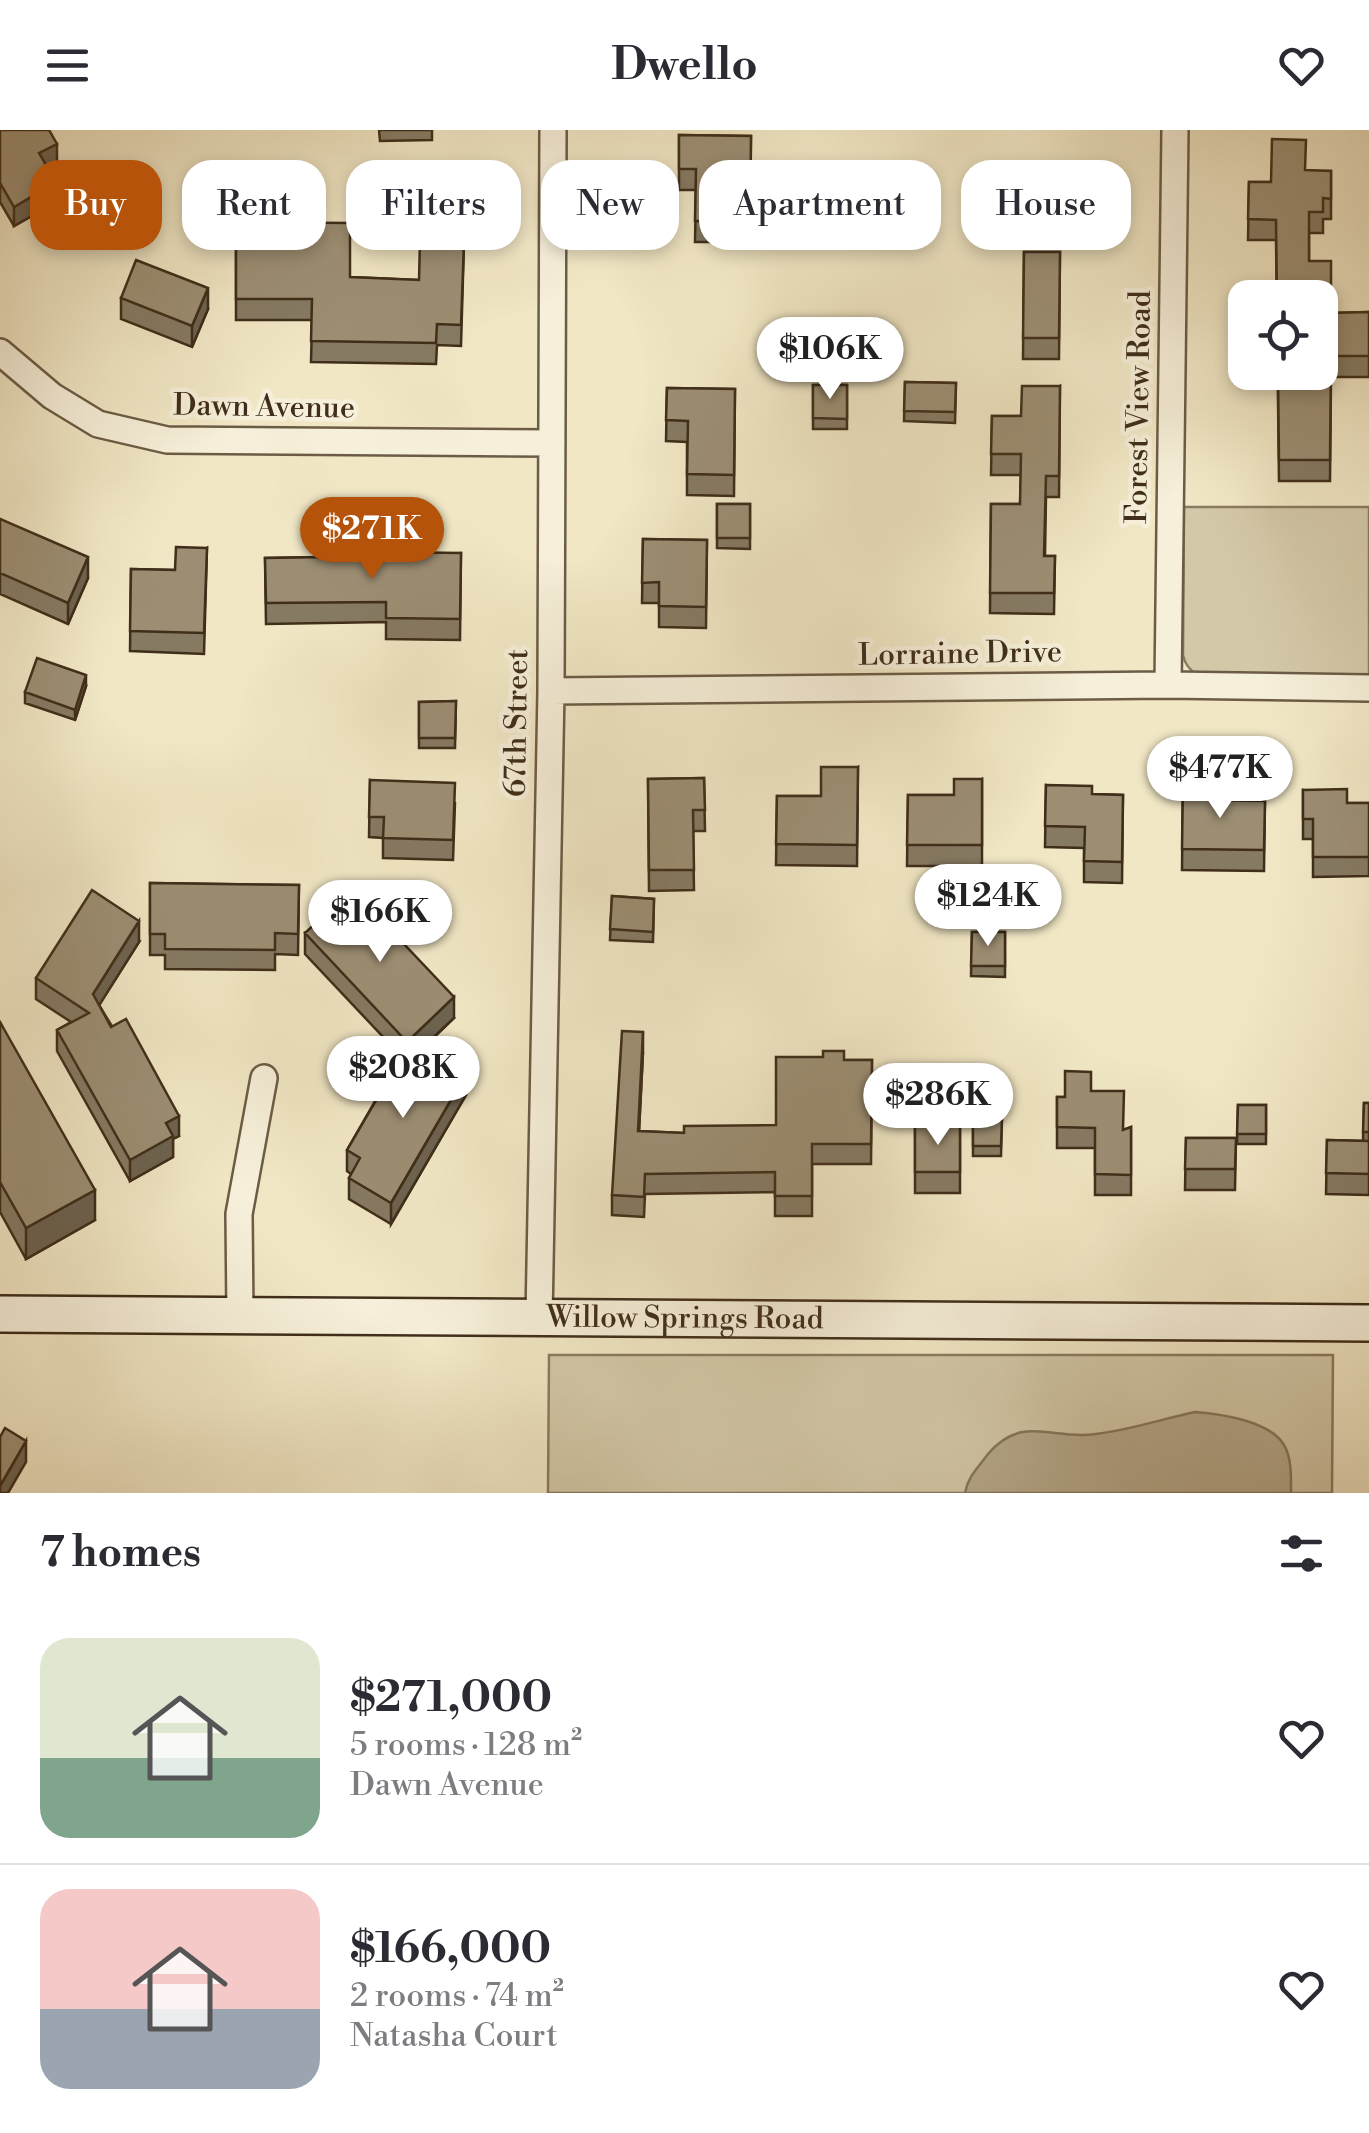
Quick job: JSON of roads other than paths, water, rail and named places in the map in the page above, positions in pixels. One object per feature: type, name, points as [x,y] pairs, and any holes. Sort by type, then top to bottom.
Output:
[{"type":"main road","name":"Willow Springs Road","points":[[0,1314],[1369,1323]]},
{"type":"street","name":"67th Street","points":[[539,1317],[551,690],[553,130]]},
{"type":"street","name":"Forest View Road","points":[[1168,685],[1174,130]]},
{"type":"street","name":"Dawn Avenue","points":[[0,352],[52,396],[98,424],[167,440],[552,443]]},
{"type":"street","name":"Lorraine Drive","points":[[551,690],[1168,685],[1369,688]]},
{"type":"street","points":[[240,1316],[239,1214],[264,1078]]}]
